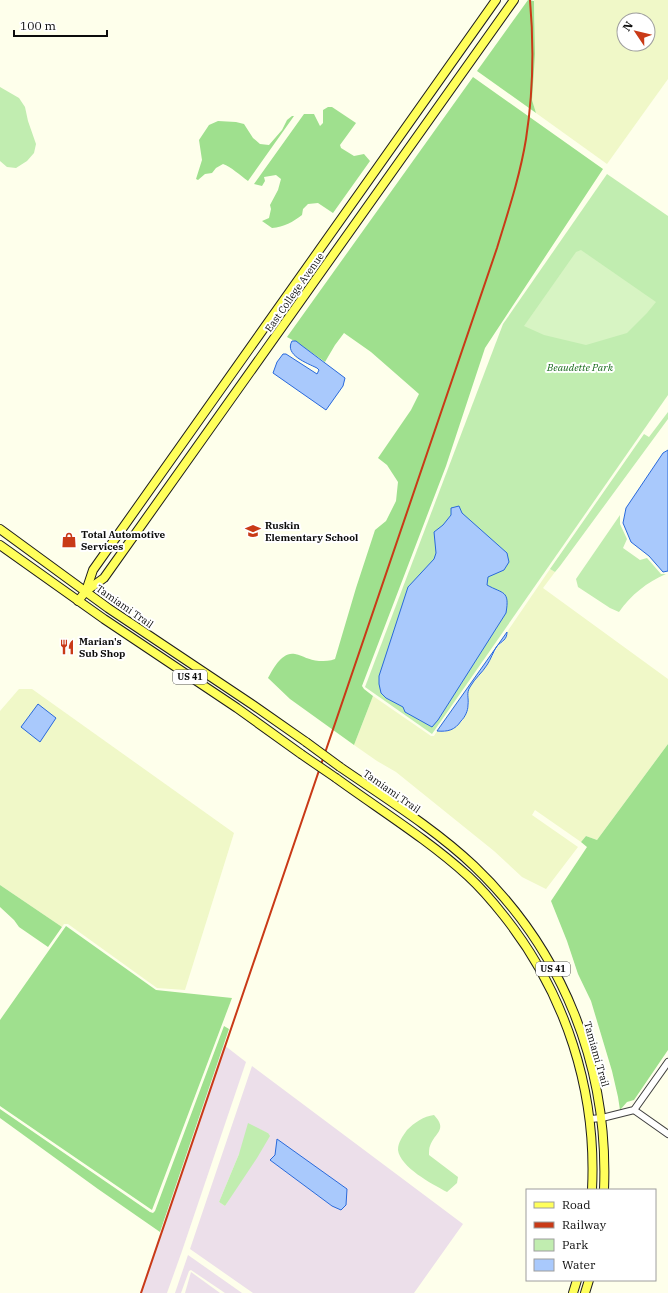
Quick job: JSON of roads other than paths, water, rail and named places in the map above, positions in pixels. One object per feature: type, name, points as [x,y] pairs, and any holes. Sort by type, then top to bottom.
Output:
[{"type":"main road","name":"East College Avenue","points":[[86,591],[92,570],[496,0]]},
{"type":"main road","name":"East College Avenue","points":[[78,601],[86,591],[104,578],[514,0]]},
{"type":"main road","points":[[370,178],[380,182],[388,178]]},
{"type":"main road","name":"Tamiami Trail","points":[[1,531],[306,742],[454,848],[492,884],[524,922],[539,943],[565,990],[576,1016],[592,1065],[602,1118],[605,1165],[604,1189]]},
{"type":"main road","name":"Tamiami Trail","points":[[0,545],[134,640],[231,704],[427,843],[457,867],[483,891],[515,930],[540,968],[561,1010],[581,1070],[590,1119],[593,1169],[592,1189]]},
{"type":"main road","points":[[573,1293],[577,1281]]},
{"type":"main road","points":[[585,1293],[590,1281]]},
{"type":"street","points":[[590,1119],[602,1118],[634,1110],[668,1062]]},
{"type":"street","points":[[634,1110],[668,1134]]},
{"type":"water","points":[[292,341],[296,341],[345,378],[343,386],[326,410],[273,373],[277,362],[283,354],[286,354],[317,374],[319,370],[317,368],[298,358],[294,354],[290,346]]},
{"type":"water","points":[[668,450],[668,571],[663,572],[649,556],[631,542],[623,523],[626,508],[663,453]]},
{"type":"water","points":[[459,506],[462,513],[507,553],[509,562],[504,570],[488,577],[487,585],[506,596],[507,606],[506,613],[438,720],[432,727],[405,712],[403,707],[386,698],[381,693],[379,676],[408,587],[434,559],[436,553],[434,532],[443,525],[451,515],[451,508]]},
{"type":"water","points":[[507,632],[505,639],[497,646]]},
{"type":"water","points":[[496,647],[487,665],[469,689],[468,707],[464,718],[459,724],[448,731],[437,731]]},
{"type":"water","points":[[38,704],[56,718],[40,742],[21,727]]},
{"type":"water","points":[[277,1139],[347,1189],[346,1205],[341,1210],[332,1206],[270,1160],[275,1155]]},
{"type":"railway","points":[[141,1293],[497,248],[517,180],[526,139],[531,87],[532,35],[530,0]]},
{"type":"place","name":"Ruskin Elementary School","points":[[253,531]]},
{"type":"place","name":"Total Automotive Services","points":[[69,540]]},
{"type":"place","name":"Marian's Sub Shop","points":[[67,647]]},
{"type":"park label","name":"Beaudette Park","points":[[580,367]]}]
